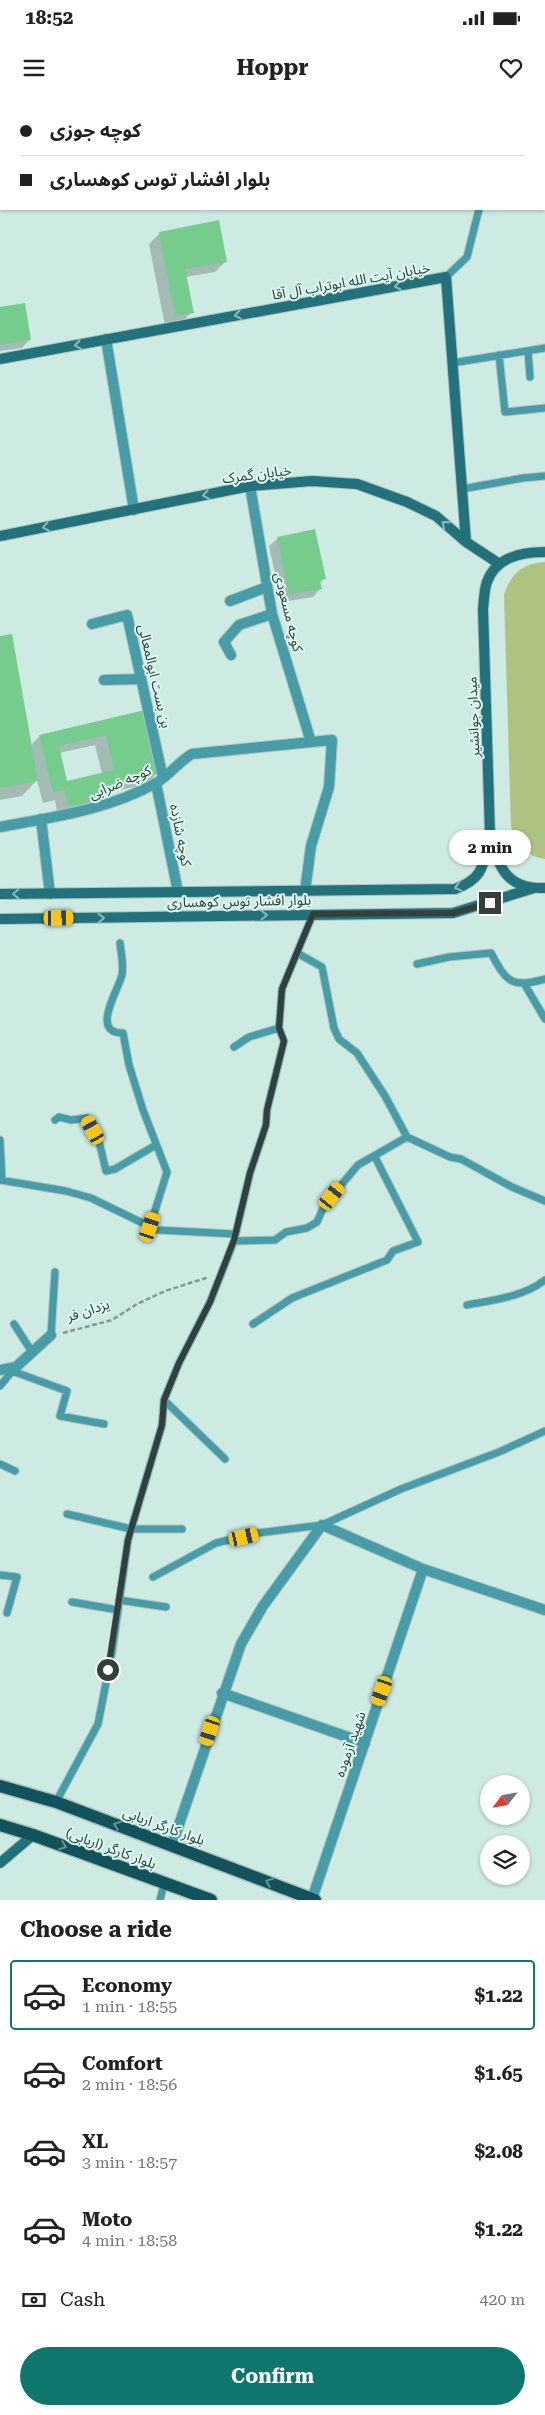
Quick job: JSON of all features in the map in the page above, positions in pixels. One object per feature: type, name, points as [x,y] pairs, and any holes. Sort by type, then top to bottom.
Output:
[{"type":"main road","name":"خیابان آیت الله ابوتراب آل آقا","points":[[0,359],[446,277],[466,542]]},
{"type":"main road","name":"خیابان گمرک","points":[[0,536],[250,486],[312,481],[357,484],[407,502],[436,516],[466,542],[498,563]]},
{"type":"main road","points":[[498,563],[514,556],[545,552]]},
{"type":"main road","name":"میدان جوانشیر","points":[[498,563],[487,582],[483,609],[490,835],[496,860],[508,878],[523,886],[540,888]]},
{"type":"main road","name":"بلوار افشار توس کوهساری","points":[[0,894],[455,889],[472,883],[481,869],[490,835]]},
{"type":"main road","name":"بلوار افشار توس کوهساری","points":[[0,919],[453,913],[540,888]]},
{"type":"main road","name":"بلوار کارگر اربابی","points":[[0,1786],[56,1802],[313,1900]]},
{"type":"main road","name":"بلوار کارگر (اربابی)","points":[[0,1825],[33,1835],[211,1900]]},
{"type":"main road","points":[[0,1861],[33,1835]]},
{"type":"street","points":[[106,340],[134,510]]},
{"type":"street","name":"کوچه مسعودی","points":[[250,486],[272,614],[311,742]]},
{"type":"street","points":[[230,601],[267,587]]},
{"type":"street","points":[[231,656],[224,642],[239,625],[272,614]]},
{"type":"street","name":"بن بست ابوالمعالی","points":[[92,624],[127,615],[160,780]]},
{"type":"street","points":[[104,680],[141,679]]},
{"type":"street","name":"کوچه ضرابی","points":[[0,827],[79,813],[160,780],[182,760],[192,754],[332,740],[329,788],[311,846],[305,891]]},
{"type":"street","name":"کوچه شازده","points":[[160,780],[178,892]]},
{"type":"street","points":[[41,819],[50,894]]},
{"type":"street","points":[[0,1370],[14,1369],[51,1335]]},
{"type":"street","points":[[172,1845],[222,1694],[245,1636],[263,1606],[322,1525],[423,1569],[545,1610]]},
{"type":"street","name":"شهید آزموده","points":[[313,1900],[423,1569]]},
{"type":"street","points":[[222,1694],[365,1743]]},
{"type":"lane","points":[[446,277],[467,257],[479,210]]},
{"type":"lane","points":[[452,363],[545,348]]},
{"type":"lane","points":[[528,351],[530,377]]},
{"type":"lane","points":[[499,355],[505,412],[545,408]]},
{"type":"lane","points":[[462,489],[545,476]]},
{"type":"lane","points":[[56,1802],[98,1724],[131,1529],[162,1425],[164,1400],[179,1363],[210,1302],[235,1237],[250,1173],[266,1125],[267,1110],[284,1041],[279,1028],[282,989],[313,914]]},
{"type":"lane","points":[[120,943],[122,972],[117,991],[107,1010],[107,1022],[110,1029],[116,1033],[123,1033],[129,1065],[167,1172],[150,1227]]},
{"type":"lane","points":[[297,953],[322,967],[334,1028],[338,1039],[357,1053],[385,1096],[407,1137],[450,1157],[461,1159],[512,1187],[545,1201]]},
{"type":"lane","points":[[417,964],[448,957],[491,953],[498,967],[515,984],[524,985],[545,979]]},
{"type":"lane","points":[[524,985],[545,1019]]},
{"type":"lane","points":[[234,1047],[249,1037],[279,1028]]},
{"type":"lane","points":[[55,1120],[59,1117],[70,1120],[87,1118],[100,1141],[106,1171],[115,1169],[156,1145]]},
{"type":"lane","points":[[0,1140],[1,1180],[66,1191],[91,1198],[150,1227],[170,1232],[275,1240],[286,1232],[307,1228],[317,1222],[325,1204],[358,1165],[407,1137]]},
{"type":"lane","points":[[253,1324],[292,1298],[387,1260],[393,1251],[418,1242],[374,1157]]},
{"type":"lane","points":[[51,1335],[55,1272]]},
{"type":"lane","points":[[467,1305],[501,1299],[533,1289],[545,1280]]},
{"type":"lane","points":[[14,1324],[32,1352]]},
{"type":"lane","points":[[0,1386],[14,1369],[67,1391],[60,1416],[104,1424]]},
{"type":"lane","points":[[164,1400],[225,1460]]},
{"type":"lane","points":[[153,1577],[216,1543],[258,1533],[322,1525],[401,1490],[498,1452],[545,1431]]},
{"type":"lane","points":[[0,1464],[15,1471]]},
{"type":"lane","points":[[67,1514],[131,1529],[182,1529]]},
{"type":"lane","points":[[0,1575],[17,1577],[7,1613]]},
{"type":"lane","points":[[119,1600],[166,1607]]},
{"type":"lane","points":[[72,1602],[118,1610]]},
{"type":"lane","points":[[160,1900],[164,1884]]},
{"type":"path","name":"یزدان فر","points":[[51,1335],[112,1320],[137,1304],[165,1291],[220,1274]]},
{"type":"green space","points":[[545,562],[545,859],[538,858],[522,849],[511,826],[504,595],[514,575],[530,565]]},
{"type":"building","points":[[219,220],[227,262],[185,269],[194,313],[175,316],[159,232]]},
{"type":"building","points":[[25,303],[31,340],[0,345],[0,307]]},
{"type":"building","points":[[315,529],[326,579],[320,580],[322,589],[289,594],[277,537]]},
{"type":"building","points":[[12,634],[38,781],[0,788],[0,636]]},
{"type":"building","points":[[145,710],[159,773],[102,787],[105,798],[69,807],[65,790],[53,792],[39,735]],"holes":[[[106,735],[114,770],[67,781],[59,746]]]},
{"type":"route","points":[[108,1670],[128,1540],[162,1425],[164,1400],[179,1363],[210,1302],[234,1240],[250,1173],[266,1125],[267,1110],[284,1041],[279,1028],[282,989],[313,914],[453,913],[490,903]]}]
